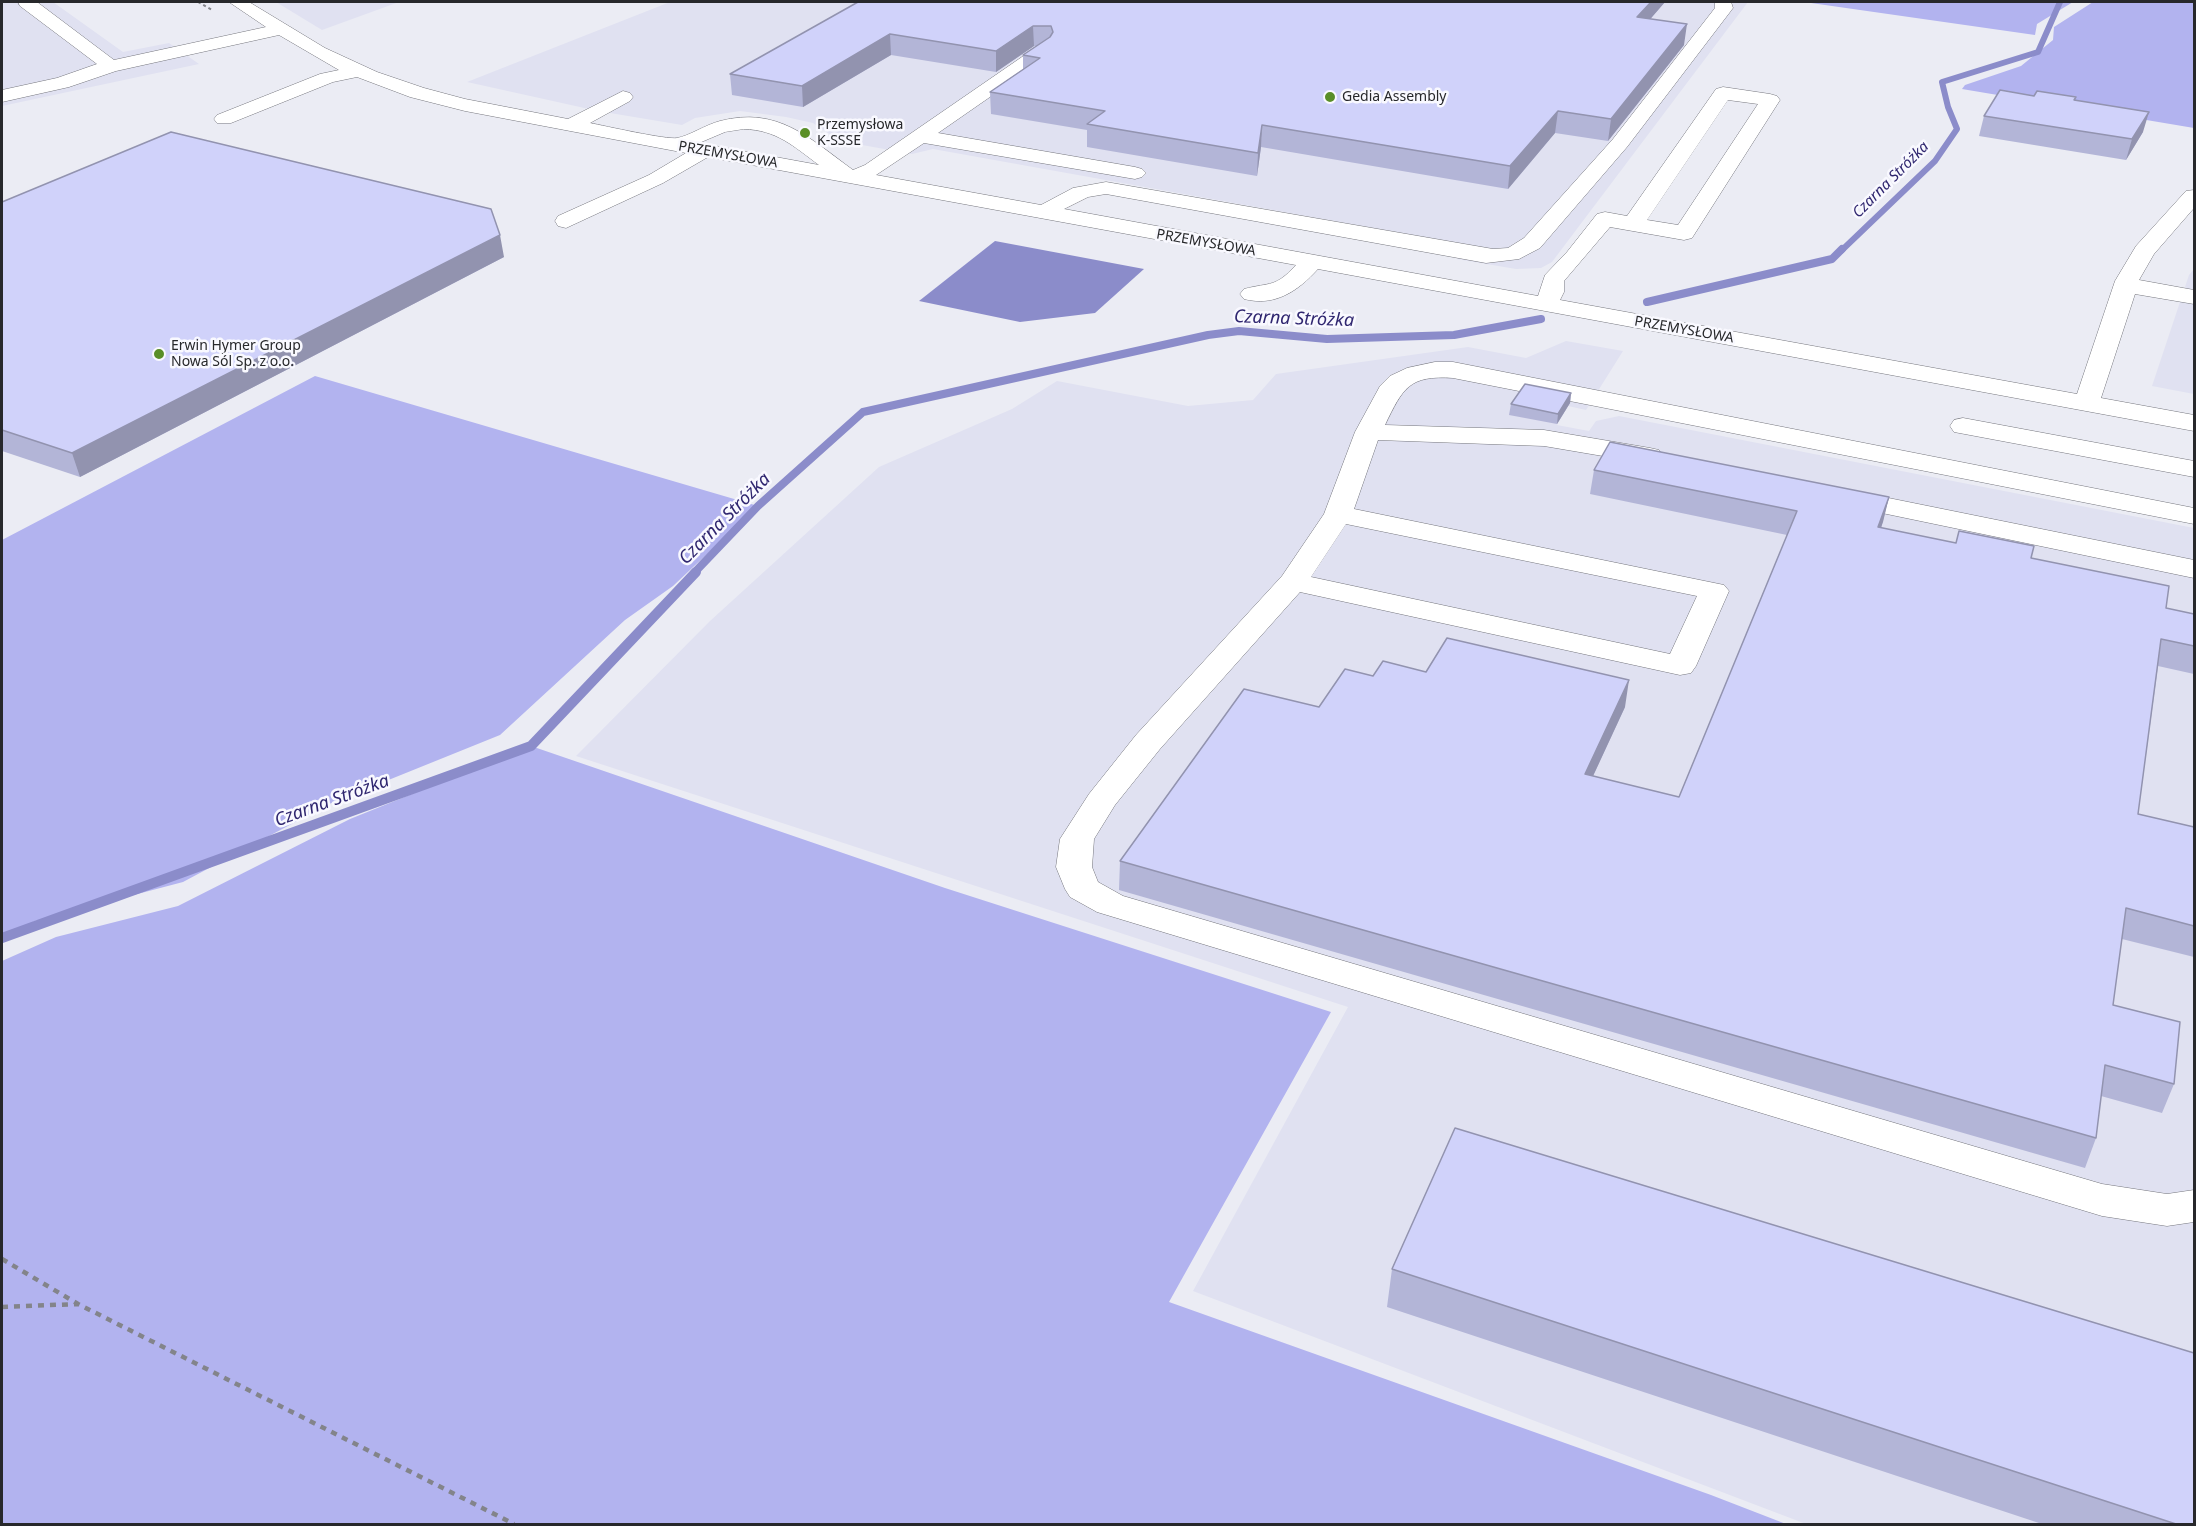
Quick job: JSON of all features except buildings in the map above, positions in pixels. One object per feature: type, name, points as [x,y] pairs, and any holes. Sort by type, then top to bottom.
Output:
[{"type":"street","points":[[26,2],[111,66]]},
{"type":"street","name":"PRZEMYSŁOWA","points":[[238,2],[328,56],[358,71],[406,90],[454,103],[703,151],[2194,423]]},
{"type":"street","points":[[1044,213],[1074,193],[1106,188],[1486,256],[1505,257],[1521,252],[1532,243],[1620,143],[1724,8],[1723,2]]},
{"type":"street","points":[[2,96],[62,83],[111,66],[284,29]]},
{"type":"street","points":[[678,146],[714,127],[731,123],[762,124],[786,130],[851,178],[872,169],[1042,52]]},
{"type":"street","points":[[224,119],[327,78],[358,71]]},
{"type":"street","points":[[1545,305],[1552,292],[1553,279],[1575,258],[1605,219],[1633,224],[1684,233],[1770,100],[1723,93],[1633,224]]},
{"type":"street","points":[[570,126],[623,97]]},
{"type":"street","points":[[920,136],[1309,204]]},
{"type":"street","points":[[566,221],[656,179],[703,151]]},
{"type":"street","points":[[2086,404],[2126,285],[2144,250],[2194,196]]},
{"type":"street","points":[[1497,237],[1532,243]]},
{"type":"street","points":[[1252,294],[1272,294],[1285,290],[1312,262]]},
{"type":"street","points":[[2126,285],[2194,297]]},
{"type":"street","points":[[2194,516],[1453,370],[1435,369],[1416,373],[1399,381],[1389,391],[1368,432],[1338,514],[1293,582],[1148,742],[1101,801],[1077,839],[1074,867],[1083,889],[1110,904],[2102,1200],[2167,1210],[2194,1206]]},
{"type":"street","points":[[1963,426],[2194,469]]},
{"type":"street","points":[[1368,432],[1544,438],[1589,444],[1670,461]]},
{"type":"street","points":[[1822,492],[2194,569]]},
{"type":"street","points":[[1293,582],[1680,666],[1714,591],[1338,514]]},
{"type":"path","points":[[2,1259],[78,1304],[514,1524]]},
{"type":"path","points":[[2,1307],[78,1304]]},
{"type":"shaded area","points":[[2,2],[53,2],[123,52],[169,43],[199,64],[2,106]]},
{"type":"shaded area","points":[[276,2],[399,2],[322,30]]},
{"type":"shaded area","points":[[670,2],[1748,2],[1552,262],[1541,268],[1516,269],[1457,259],[1468,245],[933,149],[912,154],[840,141],[813,123],[786,117],[740,111],[695,118],[682,125],[598,111],[467,82]]},
{"type":"shaded area","points":[[1804,2],[2073,2],[2037,24],[2035,35]]},
{"type":"shaded area","points":[[2093,2],[2194,2],[2194,128],[1962,89],[1965,85],[2021,66],[2053,40],[2054,27]]},
{"type":"shaded area","points":[[995,241],[1144,269],[1095,313],[1020,322],[919,301]]},
{"type":"shaded area","points":[[2194,269],[2194,394],[2152,386],[2189,275]]},
{"type":"shaded area","points":[[1566,341],[1623,351],[1586,410],[1568,406],[1557,425],[1589,431],[1596,421],[1619,416],[2194,528],[2194,1524],[1806,1524],[1193,1291],[1348,1007],[576,756],[710,621],[879,467],[1012,409],[1057,381],[1188,406],[1253,400],[1276,374],[1468,347],[1526,358]]},
{"type":"shaded area","points":[[315,376],[758,506],[673,586],[625,620],[500,735],[329,804],[183,882],[35,921],[2,936],[2,540]]},
{"type":"shaded area","points":[[531,746],[945,888],[1331,1012],[1169,1302],[1711,1495],[1786,1524],[2,1524],[2,961],[56,937],[178,906],[350,819]]},
{"type":"waterway","name":"Czarna Stróżka","points":[[1841,251],[1935,161],[1957,129],[1948,107],[1942,82],[2038,52],[2060,2]]},
{"type":"waterway","name":"Czarna Stróżka","points":[[1647,302],[1832,259],[1842,249]]},
{"type":"waterway","name":"Czarna Stróżka","points":[[694,573],[758,506],[863,412],[1208,335],[1239,331],[1327,339],[1454,335],[1541,319]]},
{"type":"waterway","name":"Czarna Stróżka","points":[[2,938],[531,746],[696,572]]},
{"type":"place","name":"Gedia Assembly","points":[[1330,97]]},
{"type":"place","name":"Przemysłowa K-SSSE","points":[[805,133]]},
{"type":"place","name":"Erwin Hymer Group Nowa Sól Sp. z o.o.","points":[[159,354]]}]
